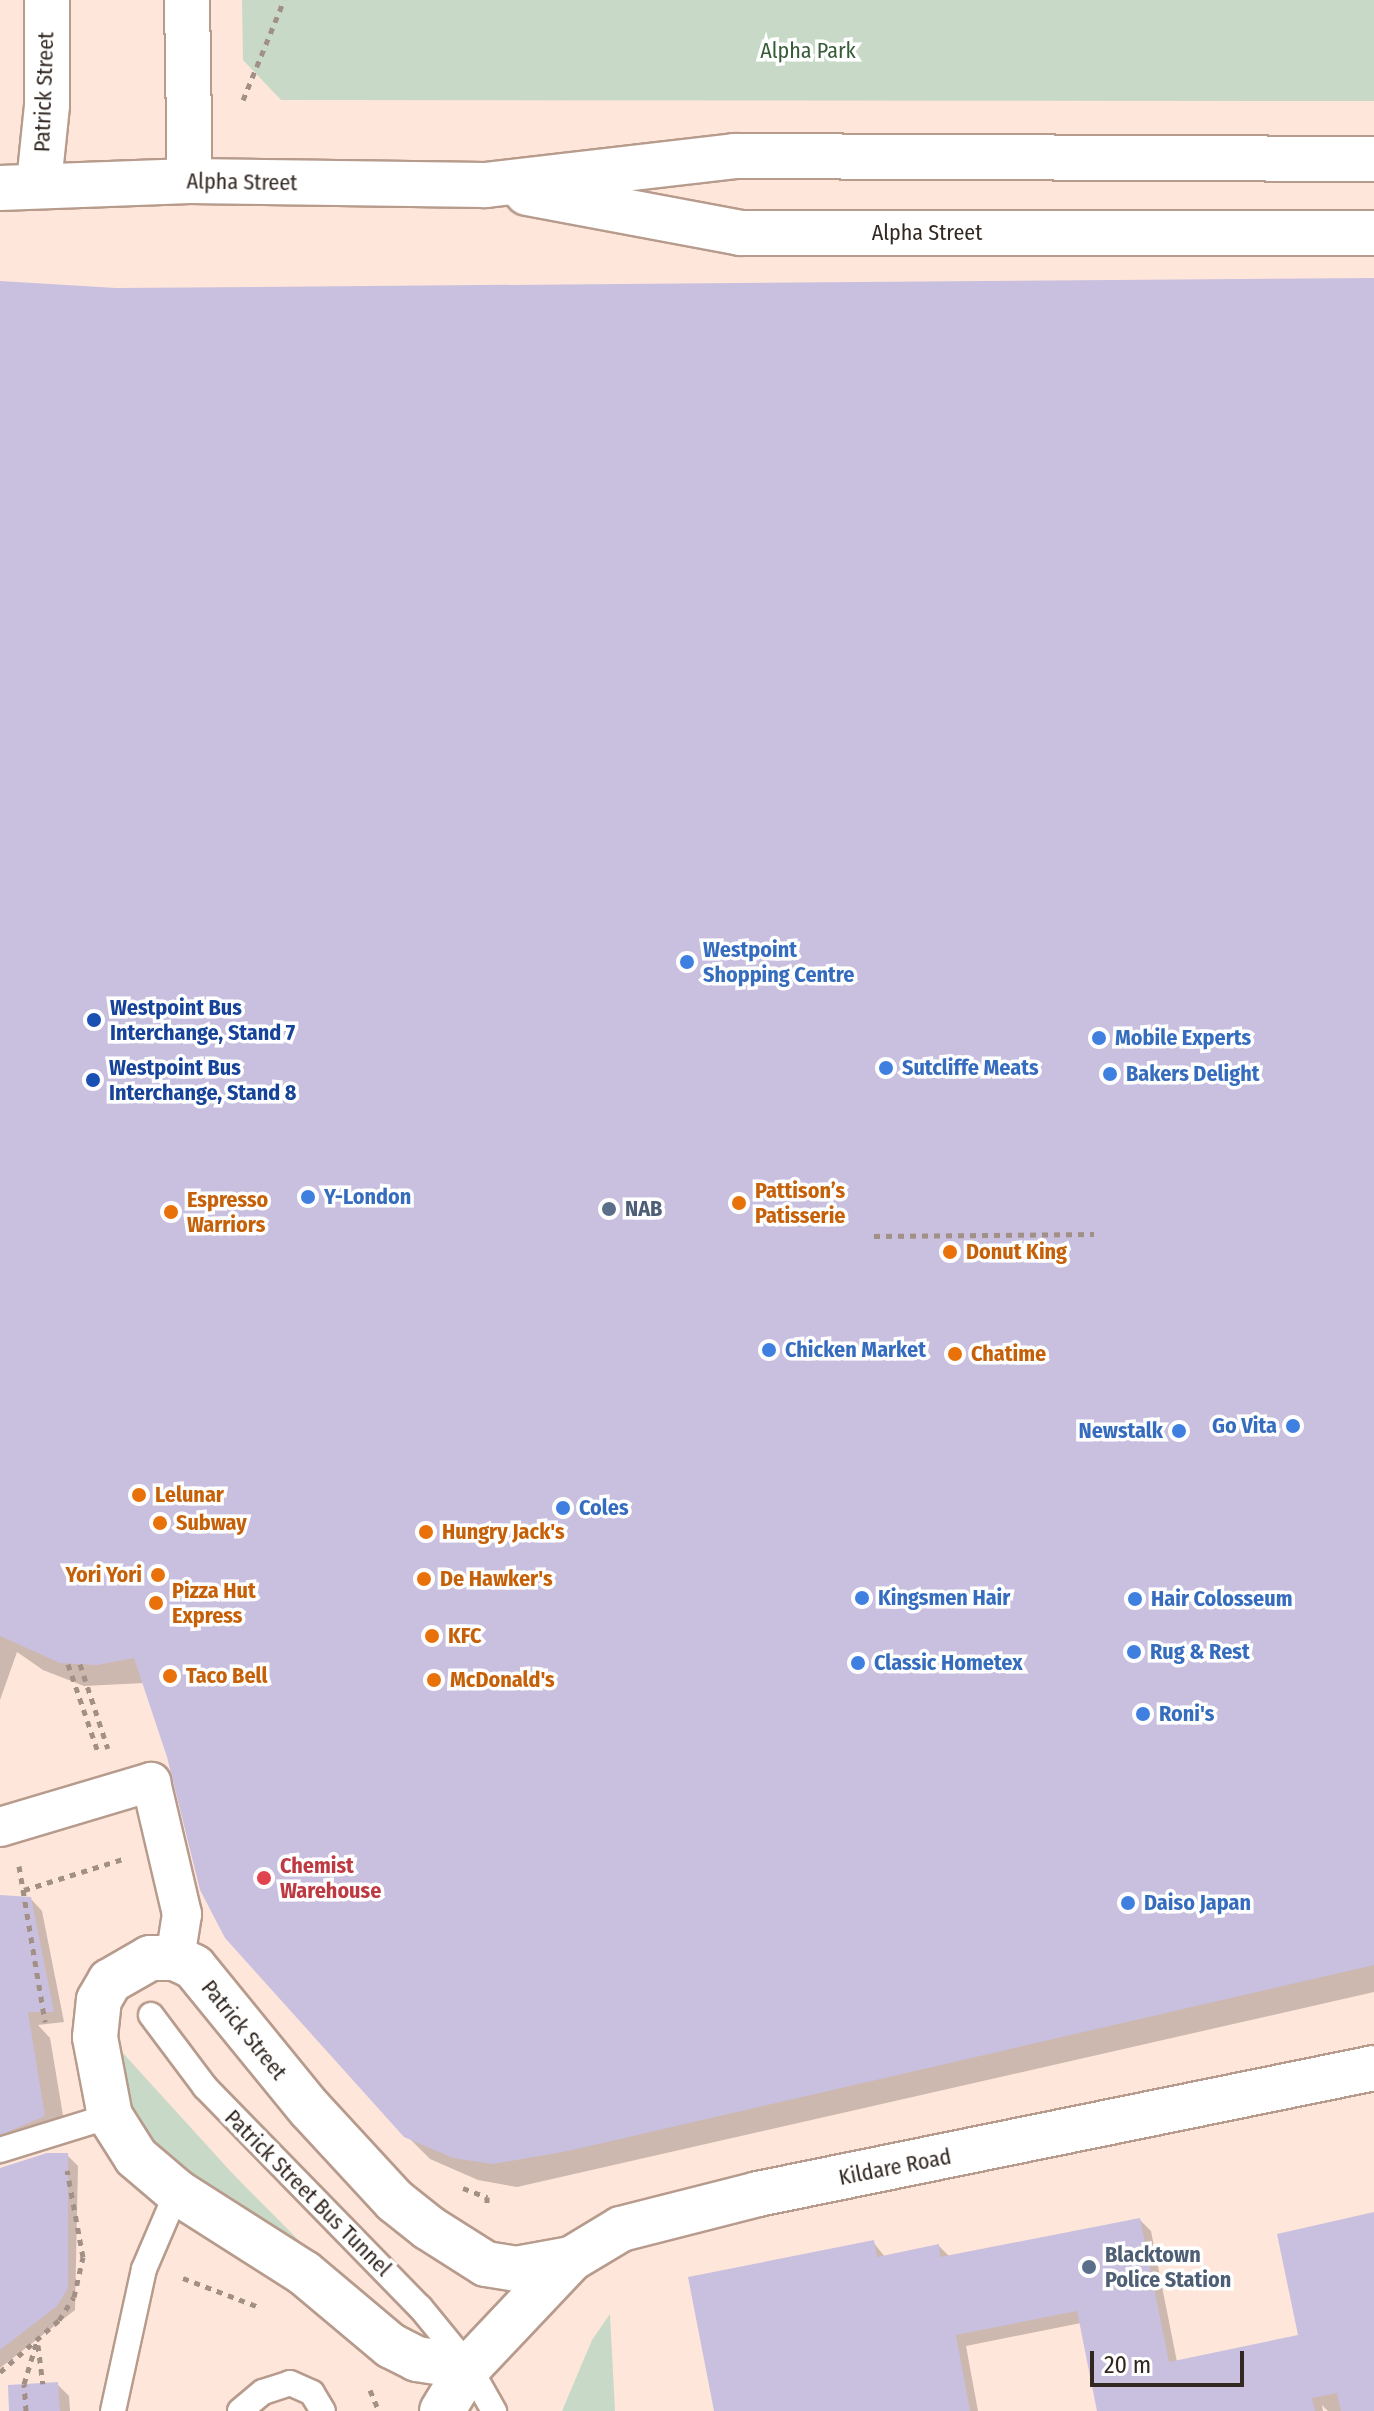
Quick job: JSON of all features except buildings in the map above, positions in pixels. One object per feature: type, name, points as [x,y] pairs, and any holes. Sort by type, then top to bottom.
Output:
[{"type":"street","name":"Patrick Street","points":[[19,185],[47,105],[47,0]]},
{"type":"street","points":[[187,0],[190,181]]},
{"type":"street","name":"Alpha Street","points":[[19,185],[190,181],[485,185],[734,156],[1374,159]]},
{"type":"street","name":"Alpha Street","points":[[485,185],[740,233],[1374,233]]},
{"type":"street","points":[[0,1827],[151,1782],[182,1914],[175,1958],[150,1958],[130,1966],[110,1981],[99,2000],[95,2037],[110,2116],[136,2157],[177,2192],[304,2273],[391,2346],[417,2359],[469,2367]]},
{"type":"street","name":"Patrick Street","points":[[175,1958],[194,1967],[310,2109],[395,2201],[429,2228],[486,2264],[516,2269],[571,2259]]},
{"type":"street","name":"Kildare Road","points":[[442,2411],[469,2367],[571,2259],[621,2229],[681,2211],[1374,2068]]},
{"type":"lane","name":"Patrick Street Bus Tunnel","points":[[151,2015],[205,2087],[420,2307],[469,2367],[494,2411]]},
{"type":"lane","points":[[0,2150],[110,2116]]},
{"type":"lane","points":[[113,2411],[144,2269],[177,2192]]},
{"type":"lane","points":[[240,2411],[263,2392],[290,2383],[312,2393],[323,2411]]},
{"type":"path","points":[[243,100],[284,0]]},
{"type":"path","points":[[874,1236],[1094,1234]]},
{"type":"path","points":[[68,1664],[117,1793]]},
{"type":"path","points":[[80,1664],[117,1793]]},
{"type":"path","points":[[24,1890],[166,1846]]},
{"type":"path","points":[[26,2411],[24,2384],[37,2340],[43,2384]]},
{"type":"path","points":[[366,2381],[379,2411]]},
{"type":"green space","name":"Alpha Park","points":[[242,0],[1374,0],[1374,101],[281,100],[243,60]]},
{"type":"green space","points":[[122,2052],[233,2174],[362,2304],[151,2142],[133,2112]]},
{"type":"green space","points":[[610,2314],[615,2411],[562,2411],[592,2340]]},
{"type":"place","name":"Westpoint Shopping Centre","points":[[687,962]]},
{"type":"place","name":"Westpoint Bus Interchange, Stand 7","points":[[94,1020]]},
{"type":"place","name":"Mobile Experts","points":[[1099,1038]]},
{"type":"place","name":"Sutcliffe Meats","points":[[886,1068]]},
{"type":"place","name":"Bakers Delight","points":[[1110,1074]]},
{"type":"place","name":"Westpoint Bus Interchange, Stand 8","points":[[93,1080]]},
{"type":"place","name":"Y-London","points":[[308,1197]]},
{"type":"place","name":"Pattison’s Patisserie","points":[[739,1203]]},
{"type":"place","name":"NAB","points":[[609,1209]]},
{"type":"place","name":"Espresso Warriors","points":[[171,1212]]},
{"type":"place","name":"Donut King","points":[[950,1252]]},
{"type":"place","name":"Chicken Market","points":[[769,1350]]},
{"type":"place","name":"Chatime","points":[[955,1354]]},
{"type":"place","name":"Go Vita","points":[[1293,1426]]},
{"type":"place","name":"Newstalk","points":[[1179,1431]]},
{"type":"place","name":"Lelunar","points":[[139,1495]]},
{"type":"place","name":"Coles","points":[[563,1508]]},
{"type":"place","name":"Subway","points":[[160,1523]]},
{"type":"place","name":"Hungry Jack's","points":[[426,1532]]},
{"type":"place","name":"Yori Yori","points":[[158,1575]]},
{"type":"place","name":"De Hawker's","points":[[424,1579]]},
{"type":"place","name":"Kingsmen Hair","points":[[862,1598]]},
{"type":"place","name":"Hair Colosseum","points":[[1135,1599]]},
{"type":"place","name":"Pizza Hut Express","points":[[156,1603]]},
{"type":"place","name":"KFC","points":[[432,1636]]},
{"type":"place","name":"Rug & Rest","points":[[1134,1652]]},
{"type":"place","name":"Classic Hometex","points":[[858,1663]]},
{"type":"place","name":"Taco Bell","points":[[170,1676]]},
{"type":"place","name":"McDonald's","points":[[434,1680]]},
{"type":"place","name":"Roni's","points":[[1143,1714]]},
{"type":"place","name":"Chemist Warehouse","points":[[264,1878]]},
{"type":"place","name":"Daiso Japan","points":[[1128,1903]]},
{"type":"place","name":"Blacktown Police Station","points":[[1089,2267]]}]
